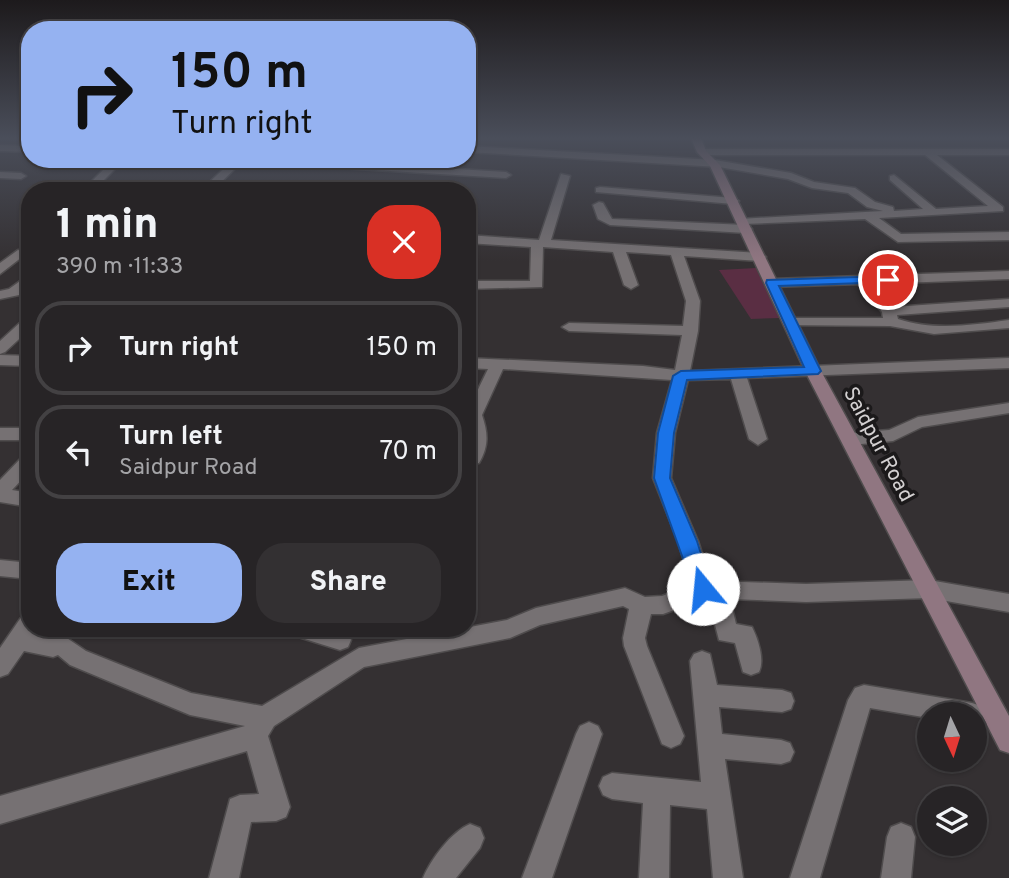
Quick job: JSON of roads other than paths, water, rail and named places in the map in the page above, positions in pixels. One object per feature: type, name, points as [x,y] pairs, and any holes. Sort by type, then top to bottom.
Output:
[{"type":"main road","name":"Saidpur Road","points":[[722,179],[813,371],[929,589],[975,702]]},
{"type":"main road","name":"Saidpur Road","points":[[987,721],[1009,741]]},
{"type":"street","points":[[476,281],[537,284],[540,244],[564,179]]},
{"type":"street","points":[[799,179],[812,184],[851,190],[872,205],[902,213]]},
{"type":"street","points":[[895,179],[933,212]]},
{"type":"street","points":[[599,205],[607,221],[744,225],[999,207],[959,179]]},
{"type":"street","points":[[600,190],[733,201]]},
{"type":"street","points":[[867,215],[898,238],[1009,236]]},
{"type":"street","points":[[476,240],[760,257]]},
{"type":"street","points":[[618,248],[631,285]]},
{"type":"street","points":[[677,252],[694,301],[691,331],[666,433],[662,478],[727,634],[744,634],[751,665]]},
{"type":"street","points":[[0,270],[18,254]]},
{"type":"street","points":[[772,283],[1009,275]]},
{"type":"street","points":[[864,281],[890,316],[905,326],[958,330],[1009,324]]},
{"type":"street","points":[[0,295],[14,292],[21,286]]},
{"type":"street","points":[[790,323],[890,316],[1009,303]]},
{"type":"street","points":[[569,327],[691,331]]},
{"type":"street","points":[[0,349],[21,329]]},
{"type":"street","points":[[0,360],[21,361]]},
{"type":"street","points":[[476,363],[681,376],[1009,363]]},
{"type":"street","points":[[476,411],[498,364]]},
{"type":"street","points":[[738,375],[758,439]]},
{"type":"street","points":[[851,439],[893,435],[918,422],[1009,408]]},
{"type":"street","points":[[476,422],[480,436],[476,449]]},
{"type":"street","points":[[0,434],[21,433]]},
{"type":"street","points":[[21,469],[0,493],[21,498]]},
{"type":"street","points":[[0,568],[21,570]]},
{"type":"street","points":[[476,636],[510,629],[536,617],[625,597],[640,606],[663,605],[710,589],[806,593],[929,589],[1009,603]]},
{"type":"street","points":[[640,606],[641,619],[634,638],[671,736]]},
{"type":"street","points":[[333,637],[340,639]]},
{"type":"street","points":[[0,810],[249,738],[260,726],[359,658],[468,637]]},
{"type":"street","points":[[0,667],[16,638],[53,647],[58,642],[78,658],[190,704],[260,726]]},
{"type":"street","points":[[702,661],[728,878]]},
{"type":"street","points":[[706,695],[782,701]]},
{"type":"street","points":[[805,878],[860,700],[864,695],[917,705]]},
{"type":"street","points":[[223,878],[240,809],[276,807],[260,726]]},
{"type":"street","points":[[537,878],[589,734]]},
{"type":"street","points":[[711,745],[781,752]]},
{"type":"street","points":[[612,786],[716,795]]},
{"type":"street","points":[[654,878],[657,792]]},
{"type":"street","points":[[895,878],[901,837]]},
{"type":"street","points":[[438,878],[470,838]]}]
